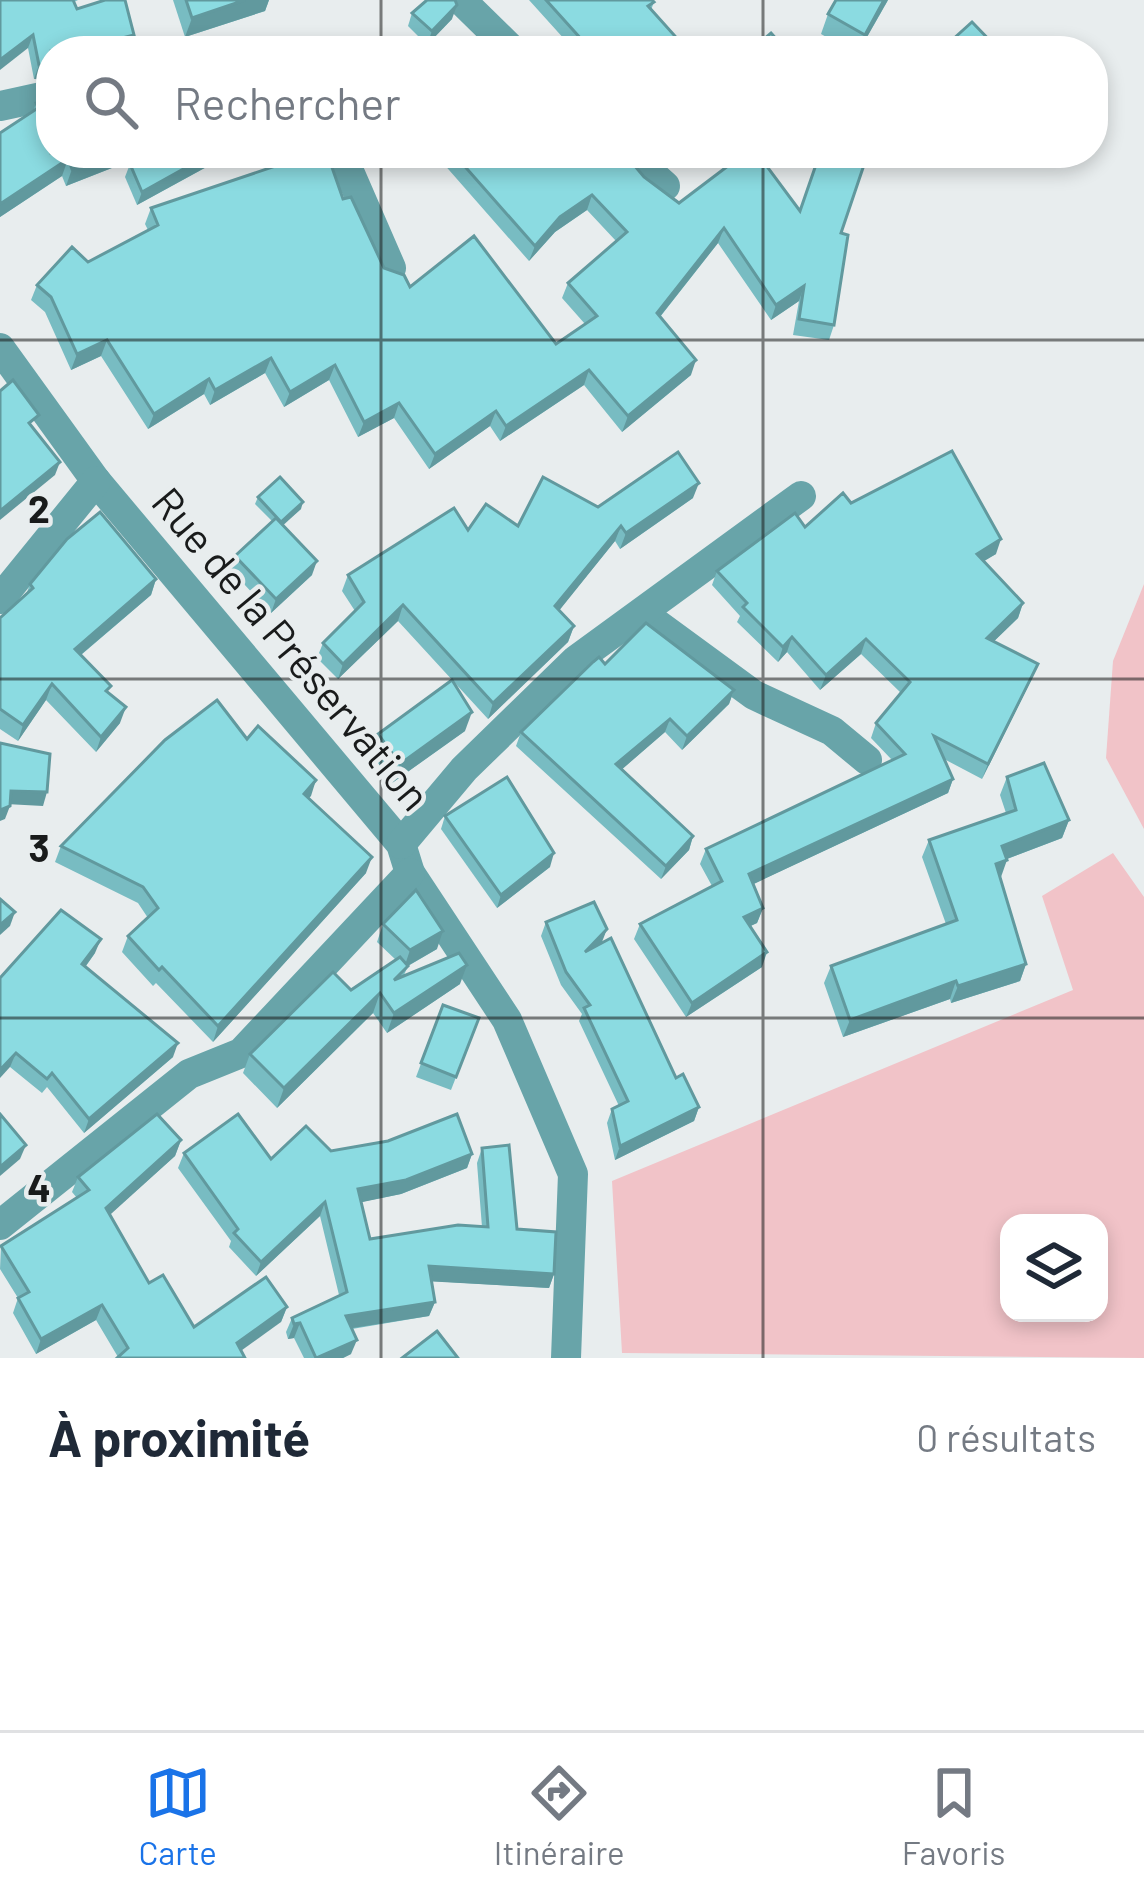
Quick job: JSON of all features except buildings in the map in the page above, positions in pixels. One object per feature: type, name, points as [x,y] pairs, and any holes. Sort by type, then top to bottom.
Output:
[{"type":"street","points":[[461,0],[498,36]]},
{"type":"street","points":[[0,106],[36,98]]},
{"type":"street","points":[[347,168],[391,268]]},
{"type":"street","points":[[645,168],[665,186]]},
{"type":"street","name":"Rue de la Préservation","points":[[0,347],[95,481],[405,858],[507,1020],[573,1174],[566,1358]]},
{"type":"street","points":[[0,599],[95,481]]},
{"type":"street","points":[[0,1225],[189,1074],[241,1053],[405,858],[464,769],[576,660],[801,496]]},
{"type":"street","points":[[642,613],[754,695],[832,731],[867,760]]},
{"type":"shaded area","points":[[1144,584],[1144,829],[1106,758],[1113,661]]},
{"type":"shaded area","points":[[1113,853],[1144,897],[1144,1358],[622,1353],[612,1181],[1073,990],[1042,896]]}]
